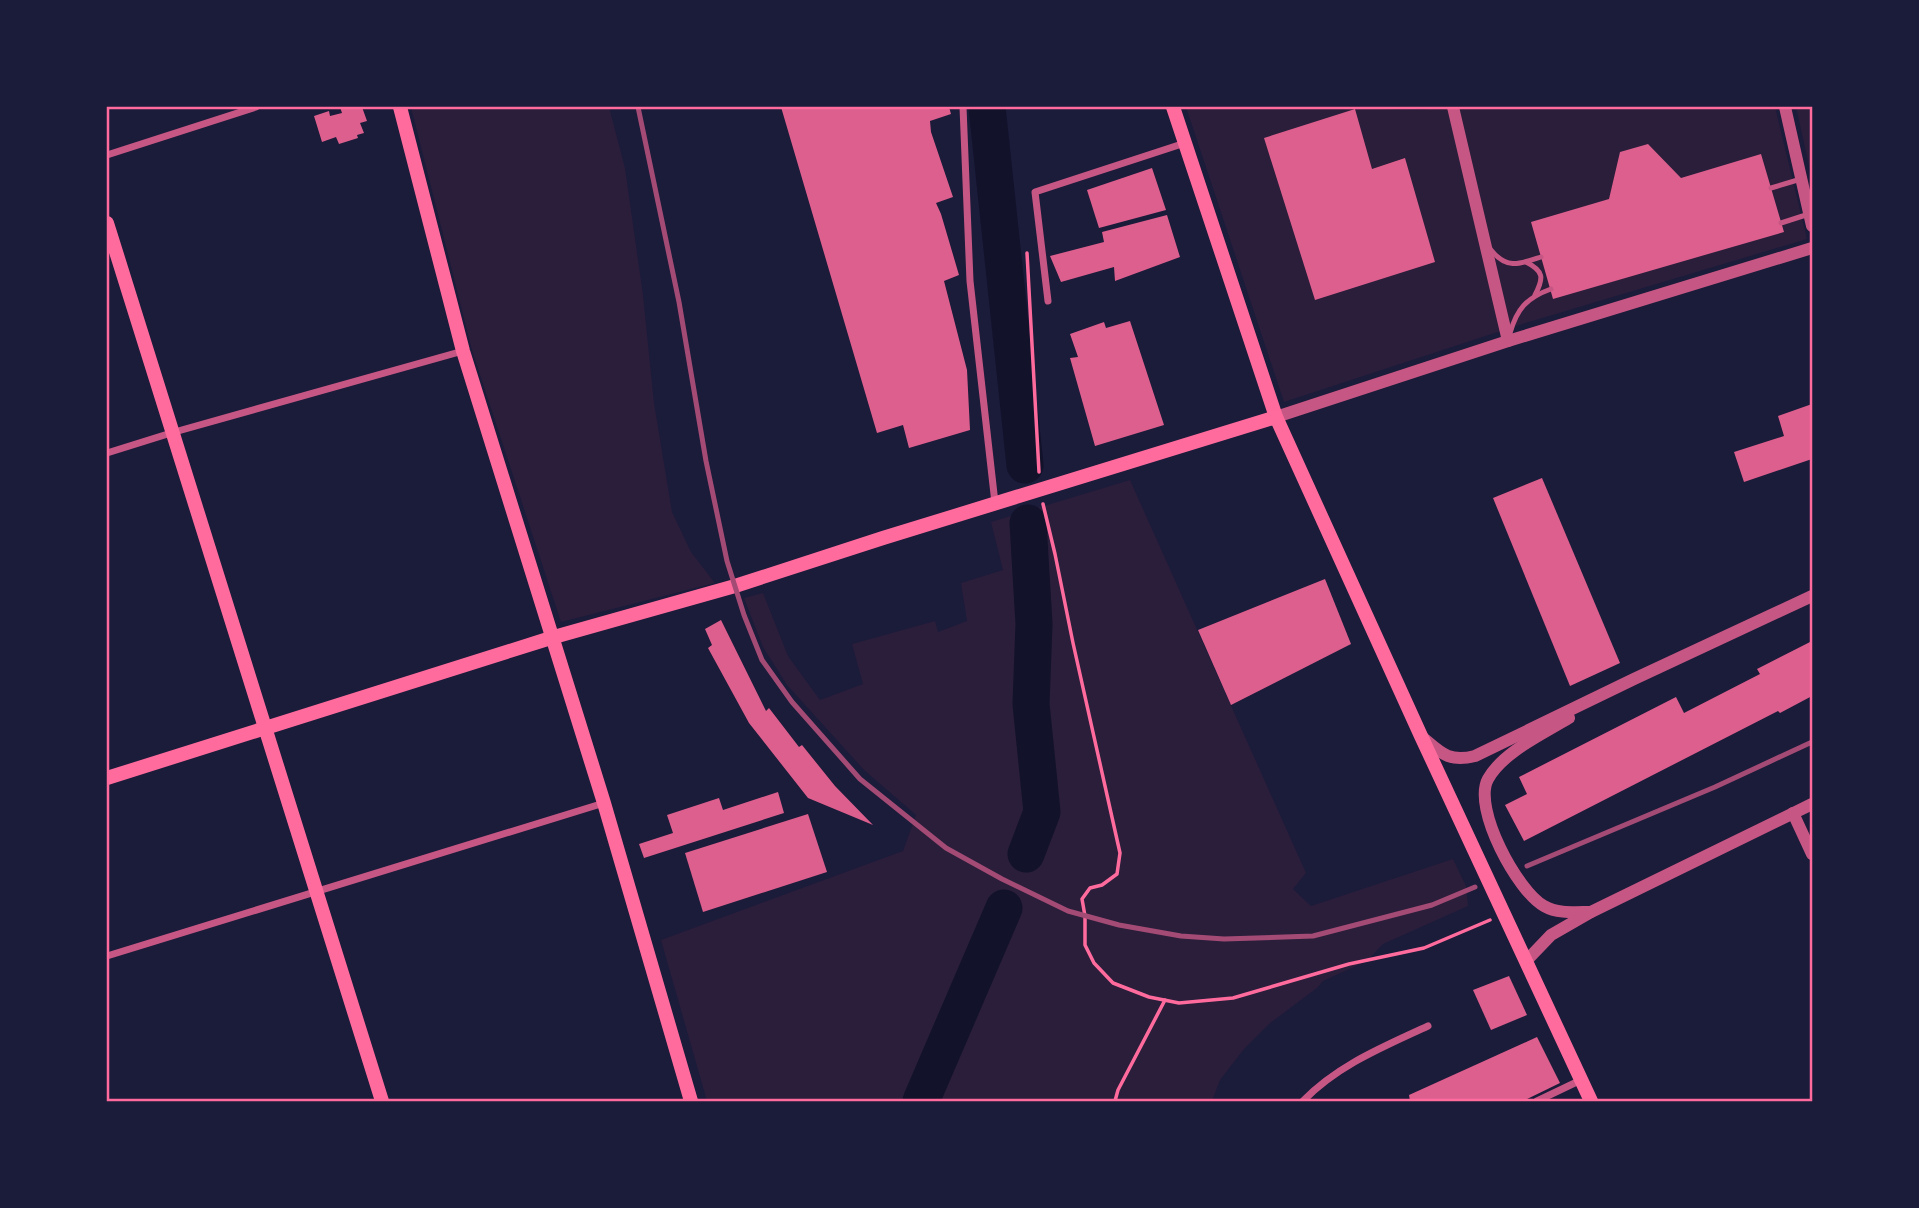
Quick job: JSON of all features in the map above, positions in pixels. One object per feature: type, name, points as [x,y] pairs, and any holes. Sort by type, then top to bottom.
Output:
[{"type":"main road","points":[[400,107],[463,351],[554,637],[691,1101]]},
{"type":"main road","points":[[1173,107],[1276,417],[1591,1101]]},
{"type":"main road","points":[[107,223],[382,1101]]},
{"type":"main road","points":[[107,778],[554,637],[735,586],[1276,417]]},
{"type":"street","points":[[107,155],[256,107]]},
{"type":"street","points":[[963,107],[970,281],[995,503]]},
{"type":"street","points":[[1452,107],[1508,341]]},
{"type":"street","points":[[1785,107],[1811,220]]},
{"type":"street","points":[[1048,301],[1035,192],[1186,143]]},
{"type":"street","points":[[1276,417],[1508,341],[1812,248]]},
{"type":"street","points":[[107,453],[463,351]]},
{"type":"street","points":[[1421,736],[1451,758],[1475,756],[1812,596]]},
{"type":"street","points":[[1591,912],[1554,911],[1528,894],[1496,839],[1487,817],[1484,803],[1486,782],[1493,771],[1511,754],[1634,679]]},
{"type":"street","points":[[107,956],[604,803]]},
{"type":"street","points":[[1526,961],[1551,935],[1591,912],[1812,804]]},
{"type":"street","points":[[1793,813],[1812,854]]},
{"type":"street","points":[[1303,1101],[1320,1084],[1358,1058],[1427,1026]]},
{"type":"street","points":[[1537,1101],[1581,1080]]},
{"type":"lane","points":[[1771,188],[1801,179]]},
{"type":"lane","points":[[1781,223],[1811,220]]},
{"type":"lane","points":[[1485,243],[1498,259],[1510,264],[1541,257]]},
{"type":"lane","points":[[1508,341],[1517,314],[1535,295],[1541,284],[1541,274],[1536,267],[1526,262]]},
{"type":"lane","points":[[1535,295],[1550,289]]},
{"type":"path","points":[[1027,250],[1040,491],[1120,853],[1117,874],[1102,885],[1090,888],[1082,899],[1085,945],[1094,963],[1113,983],[1149,997],[1179,1003],[1233,998],[1349,964],[1424,948],[1506,918]]},
{"type":"path","points":[[1115,1101],[1118,1090],[1165,1000]]},
{"type":"shaded area","points":[[411,107],[609,107],[625,168],[643,295],[654,403],[672,512],[691,552],[715,583],[561,622],[472,350]]},
{"type":"shaded area","points":[[1186,107],[1356,107],[1405,110],[1441,107],[1775,107],[1807,239],[1516,326],[1284,402]]},
{"type":"shaded area","points":[[1796,107],[1812,107],[1812,179]]},
{"type":"shaded area","points":[[1130,480],[1306,873],[1293,889],[1311,906],[1453,859],[1466,886],[1468,906],[1383,944],[1367,961],[1323,981],[1269,1024],[1244,1049],[1220,1080],[1212,1101],[707,1101],[661,940],[903,851],[916,815],[864,770],[787,685],[763,647],[744,598],[763,593],[788,656],[820,700],[863,684],[852,644],[935,621],[938,632],[967,621],[961,583],[1003,570],[991,522]]},
{"type":"building","points":[[340,107],[362,107],[367,121],[360,123],[364,133],[357,135],[358,138],[339,144],[336,137],[322,142],[314,116],[329,111],[330,116],[342,113]]},
{"type":"building","points":[[781,107],[949,107],[951,114],[930,121],[931,132],[953,197],[936,203],[959,275],[944,281],[967,370],[970,430],[909,448],[903,425],[877,433]]},
{"type":"building","points":[[1355,109],[1372,169],[1405,158],[1435,262],[1315,300],[1264,138]]},
{"type":"building","points":[[1648,144],[1681,178],[1761,154],[1784,232],[1553,299],[1531,222],[1609,199],[1620,152]]},
{"type":"building","points":[[1152,168],[1166,210],[1099,228],[1087,190]]},
{"type":"building","points":[[1167,215],[1180,257],[1115,281],[1114,267],[1061,282],[1050,256],[1104,242],[1102,232]]},
{"type":"building","points":[[1130,321],[1164,425],[1095,446],[1070,358],[1078,357],[1070,334],[1104,322],[1106,328]]},
{"type":"building","points":[[1812,404],[1812,459],[1744,482],[1734,452],[1784,436],[1778,416]]},
{"type":"building","points":[[1542,478],[1620,663],[1570,686],[1493,498]]},
{"type":"building","points":[[1325,579],[1351,644],[1231,705],[1198,630]]},
{"type":"building","points":[[721,620],[766,711],[769,708],[799,747],[802,745],[835,786],[873,825],[808,798],[749,723],[708,648],[712,645],[705,629]]},
{"type":"building","points":[[1812,641],[1812,696],[1524,841],[1505,805],[1527,794],[1519,777],[1676,697],[1684,713],[1760,674],[1757,669]]},
{"type":"building","points":[[778,792],[784,813],[644,858],[639,844],[673,833],[667,815],[719,798],[723,810]]},
{"type":"building","points":[[808,814],[827,872],[703,912],[685,853]]},
{"type":"building","points":[[1509,976],[1527,1015],[1491,1030],[1473,990]]},
{"type":"building","points":[[1537,1037],[1560,1083],[1523,1101],[1410,1101],[1409,1095]]},
{"type":"waterway","points":[[987,107],[1025,465]]},
{"type":"waterway","points":[[1026,854],[1042,812],[1031,704],[1034,624],[1028,523]]},
{"type":"waterway","points":[[921,1101],[1004,908]]},
{"type":"railway","points":[[638,107],[679,302],[706,461],[727,561],[744,615],[762,660],[792,702],[860,779],[946,848],[1002,879],[1068,911],[1119,925],[1181,936],[1224,939],[1313,936],[1432,905],[1475,887]]},
{"type":"railway","points":[[1527,866],[1715,787],[1812,742]]}]
